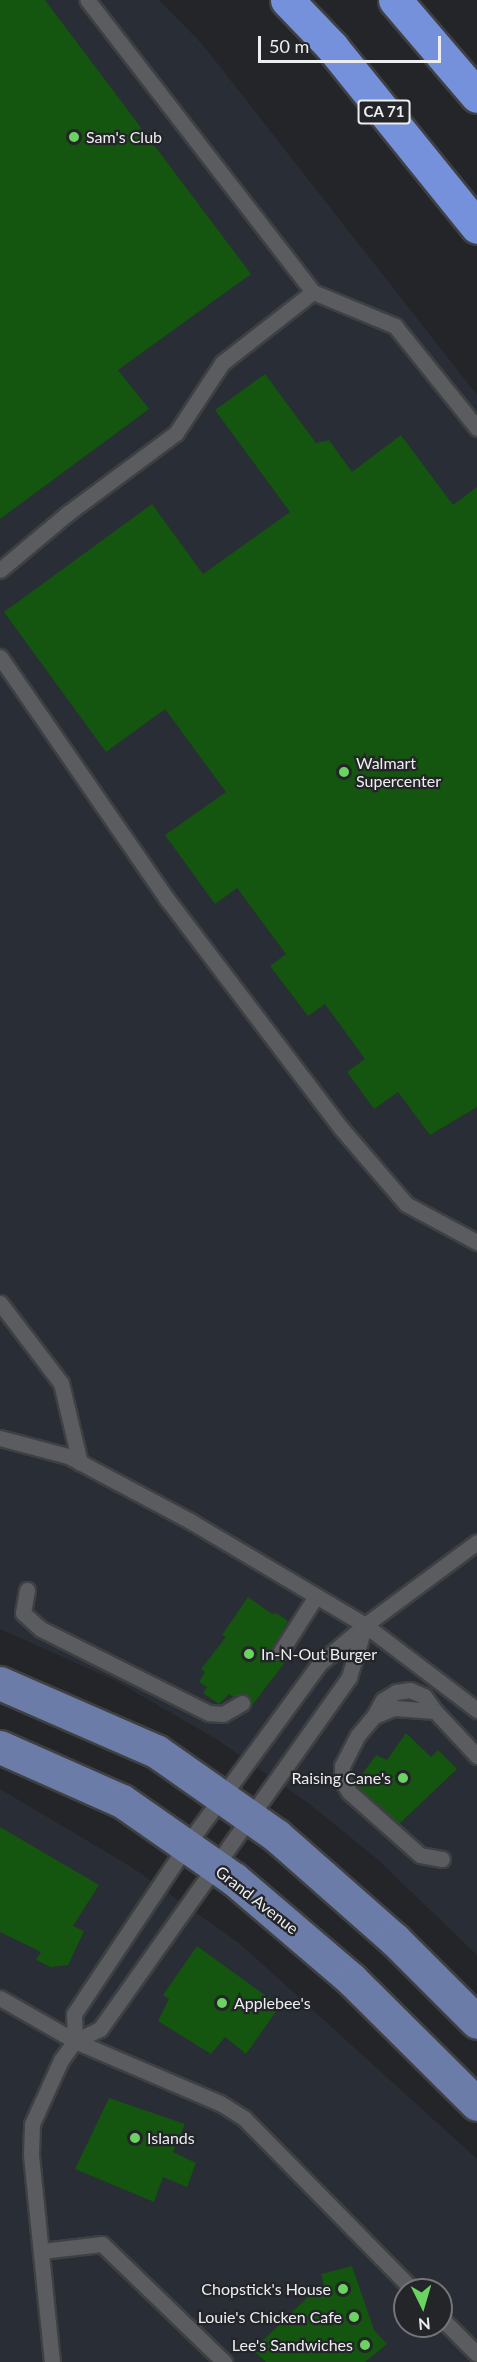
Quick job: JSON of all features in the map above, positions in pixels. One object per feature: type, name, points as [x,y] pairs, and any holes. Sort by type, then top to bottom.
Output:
[{"type":"highway","name":"CA 71","points":[[287,0],[332,47],[477,227]]},
{"type":"highway","points":[[395,0],[477,96]]},
{"type":"main road","points":[[0,1683],[156,1751],[252,1818],[277,1836],[394,1939],[477,2022]]},
{"type":"main road","name":"Grand Avenue","points":[[0,1747],[122,1801],[234,1880],[351,1978],[477,2104]]},
{"type":"lane","points":[[87,0],[313,292],[395,326],[477,428]]},
{"type":"lane","points":[[0,570],[68,513],[176,433],[222,363],[313,292]]},
{"type":"lane","points":[[0,657],[167,899],[340,1127],[406,1204],[477,1242]]},
{"type":"lane","points":[[0,1303],[61,1383],[80,1463]]},
{"type":"lane","points":[[0,1438],[68,1456],[190,1521],[365,1625],[477,1710]]},
{"type":"lane","points":[[75,2041],[74,2014],[186,1846],[320,1663],[365,1625],[477,1542]]},
{"type":"lane","points":[[27,1590],[23,1613],[41,1629],[208,1713],[223,1714],[236,1709],[242,1703]]},
{"type":"lane","points":[[281,1652],[316,1596]]},
{"type":"lane","points":[[52,2362],[31,2156],[32,2124],[61,2060],[75,2041],[100,2029],[192,1896],[252,1818],[349,1677],[365,1625]]},
{"type":"lane","points":[[441,1859],[420,1856],[349,1792],[342,1780],[342,1766],[358,1735],[374,1716],[394,1708],[435,1711],[477,1756]]},
{"type":"lane","points":[[0,1998],[75,2041],[220,2103],[244,2118],[401,2278]]},
{"type":"lane","points":[[42,2251],[102,2244],[224,2362]]},
{"type":"lane","points":[[453,2330],[477,2354]]},
{"type":"shaded area","points":[[0,0],[159,0],[203,45],[477,395],[477,1955],[376,1858],[308,1803],[216,1739],[116,1681],[0,1629]]},
{"type":"shaded area","points":[[0,1789],[130,1866],[239,1943],[477,2159],[477,2362],[0,2362]]},
{"type":"building","name":"Sam's Club","points":[[0,0],[45,0],[251,274],[118,370],[149,409],[0,519]]},
{"type":"building","name":"Walmart Supercenter","points":[[265,374],[316,443],[329,440],[352,472],[401,435],[453,505],[477,487],[477,1107],[430,1135],[398,1092],[374,1109],[347,1072],[365,1059],[325,1004],[308,1016],[270,966],[286,954],[237,888],[215,904],[165,835],[226,792],[165,709],[106,752],[4,612],[152,504],[203,574],[290,512],[215,410]]},
{"type":"building","name":"In-N-Out Burger","points":[[248,1597],[272,1614],[276,1613],[288,1621],[271,1651],[276,1659],[281,1661],[289,1657],[250,1708],[251,1699],[246,1694],[233,1697],[229,1694],[219,1704],[203,1693],[207,1687],[199,1682],[205,1672],[201,1669],[226,1637],[222,1635]]},
{"type":"building","name":"Raising Cane's","points":[[406,1733],[431,1757],[438,1750],[457,1769],[399,1824],[355,1784],[376,1755],[387,1760]]},
{"type":"building","points":[[0,1827],[99,1885],[73,1926],[84,1931],[68,1965],[51,1967],[36,1960],[41,1952],[0,1932]]},
{"type":"building","name":"Applebee's","points":[[197,1946],[280,2006],[246,2054],[225,2037],[211,2054],[158,2021],[169,1999],[163,1995]]},
{"type":"building","name":"Islands","points":[[109,2098],[185,2124],[173,2152],[196,2163],[187,2187],[163,2177],[154,2202],[75,2169]]},
{"type":"building","points":[[352,2266],[374,2330],[387,2344],[365,2362],[266,2362],[253,2350],[312,2293],[325,2290],[321,2274]]},
{"type":"place","name":"Sam's Club","points":[[74,137]]},
{"type":"place","name":"Walmart Supercenter","points":[[344,772]]},
{"type":"place","name":"In-N-Out Burger","points":[[249,1654]]},
{"type":"place","name":"Raising Cane's","points":[[403,1778]]},
{"type":"place","name":"Applebee's","points":[[222,2003]]},
{"type":"place","name":"Islands","points":[[135,2138]]},
{"type":"place","name":"Chopstick's House","points":[[343,2289]]},
{"type":"place","name":"Louie's Chicken Cafe","points":[[354,2317]]},
{"type":"place","name":"Lee's Sandwiches","points":[[365,2345]]}]
